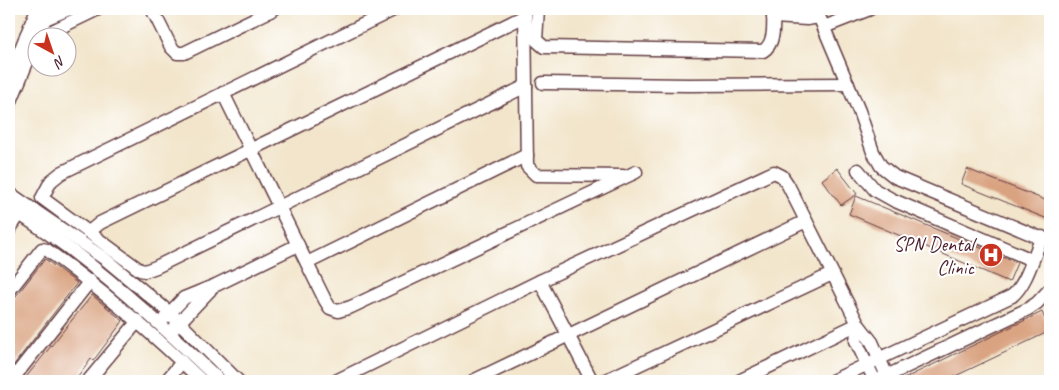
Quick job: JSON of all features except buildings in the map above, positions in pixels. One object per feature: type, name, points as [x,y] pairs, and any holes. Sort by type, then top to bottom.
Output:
[{"type":"street","points":[[37,28],[41,13],[70,9]]},
{"type":"street","points":[[55,28],[98,9]]},
{"type":"street","points":[[152,9],[171,47],[177,53],[184,53],[274,9]]},
{"type":"street","points":[[395,9],[61,173],[52,181],[42,198],[140,270],[145,270],[156,267],[526,86]]},
{"type":"street","points":[[538,9],[536,40],[544,47],[763,51],[768,48],[772,40],[773,12],[819,15],[870,9]]},
{"type":"street","points":[[89,232],[100,223],[252,149],[525,12],[527,166],[536,175],[630,174],[351,307],[338,311],[330,308],[325,300],[252,149],[224,93]]},
{"type":"street","points":[[819,15],[881,166],[894,177],[1046,239],[1032,260],[1018,290],[1005,300],[832,381]]},
{"type":"street","points":[[9,78],[28,48]]},
{"type":"street","points":[[9,106],[28,56]]},
{"type":"street","points":[[543,83],[688,85],[848,84]]},
{"type":"street","points":[[307,263],[527,155]]},
{"type":"street","points":[[858,170],[875,190],[907,206],[1032,260]]},
{"type":"street","points":[[871,185],[886,170]]},
{"type":"street","points":[[336,381],[540,281],[774,172],[782,176],[788,185],[858,324],[872,342],[879,358],[879,379]]},
{"type":"street","points":[[907,206],[915,185]]},
{"type":"street","points":[[939,220],[949,199]]},
{"type":"street","points":[[9,230],[14,205]]},
{"type":"street","points":[[14,205],[84,244],[174,318],[238,381]]},
{"type":"street","points":[[14,205],[160,324],[220,381]]},
{"type":"street","points":[[986,240],[995,218]]},
{"type":"street","points":[[473,381],[806,221]]},
{"type":"street","points":[[170,333],[174,318],[184,298],[216,285],[298,245]]},
{"type":"street","points":[[9,290],[42,249],[47,250],[90,281],[138,321],[202,381]]},
{"type":"street","points":[[604,381],[832,274]]},
{"type":"street","points":[[11,381],[90,281]]},
{"type":"street","points":[[540,281],[592,381]]},
{"type":"street","points":[[879,379],[997,324],[1035,304],[1050,289]]},
{"type":"street","points":[[1018,290],[1035,304]]},
{"type":"street","points":[[160,324],[174,318]]},
{"type":"street","points":[[88,381],[138,321]]},
{"type":"street","points":[[858,324],[856,341],[866,364],[879,379]]},
{"type":"street","points":[[739,381],[858,324]]},
{"type":"street","points":[[166,381],[182,362]]},
{"type":"place","name":"SPN Dental Clinic","points":[[991,255]]}]
